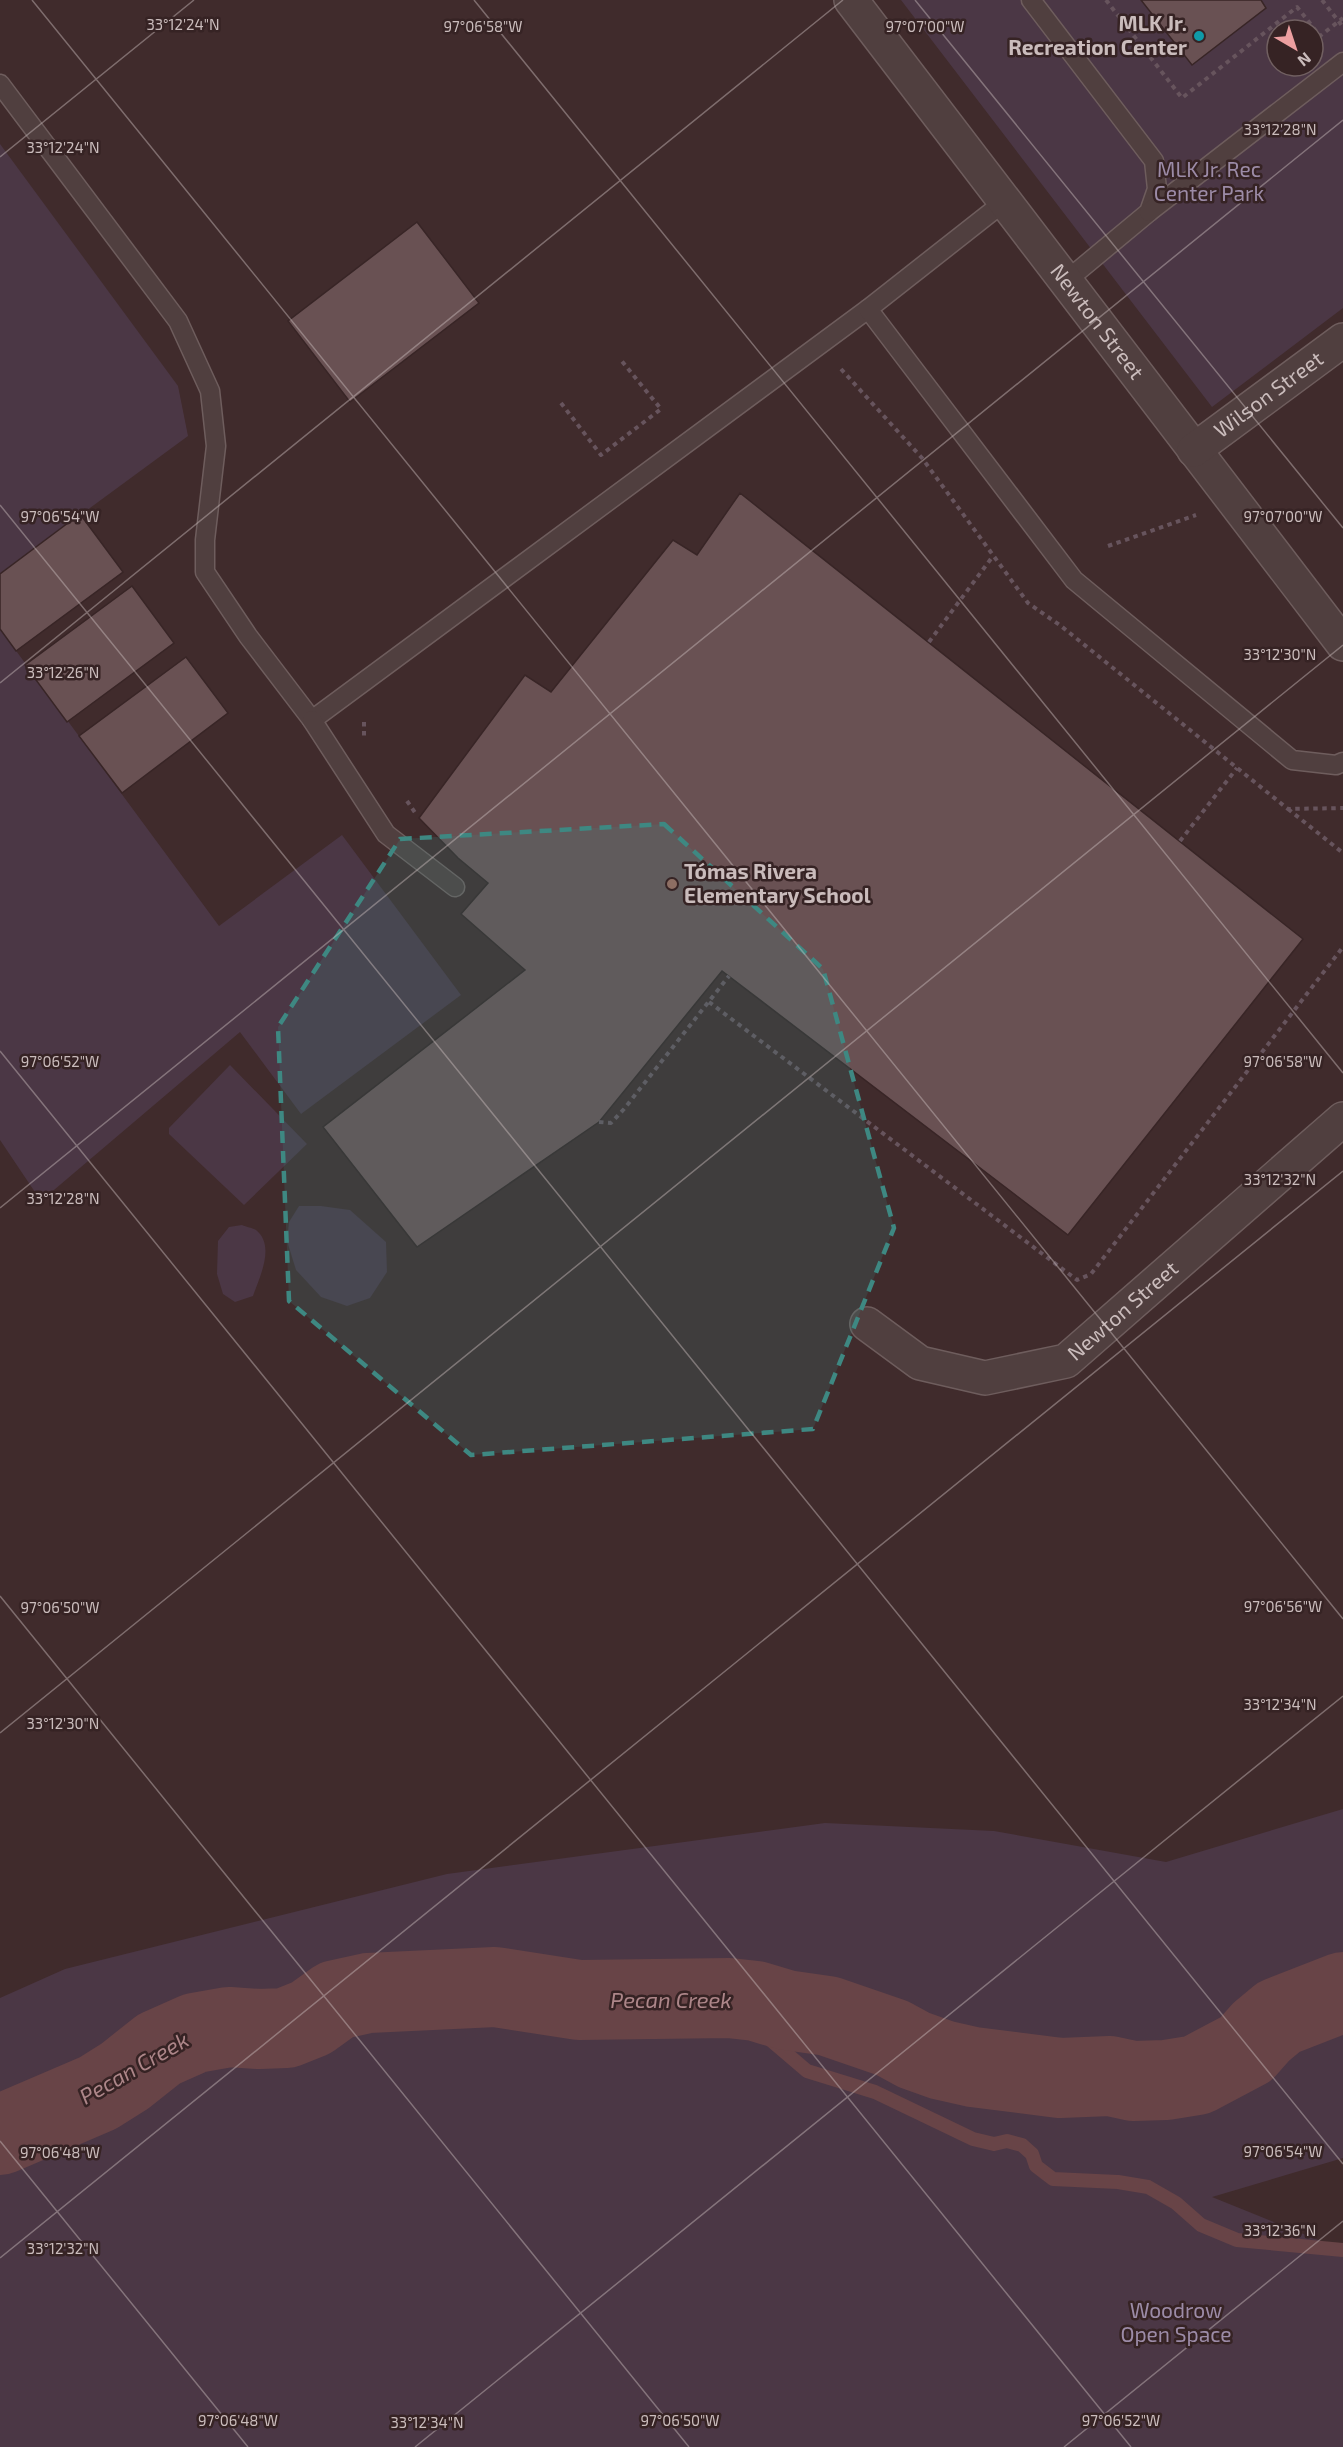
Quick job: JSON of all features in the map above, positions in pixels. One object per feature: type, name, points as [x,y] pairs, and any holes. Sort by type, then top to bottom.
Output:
[{"type":"street","name":"Newton Street","points":[[851,0],[1343,644]]},
{"type":"street","name":"Wilson Street","points":[[1194,450],[1343,340]]},
{"type":"street","name":"Newton Street","points":[[867,1324],[920,1363],[986,1378],[1066,1361],[1343,1119]]},
{"type":"lane","points":[[1031,0],[1154,161],[1157,189],[1149,213]]},
{"type":"lane","points":[[1066,281],[1149,213],[1343,62]]},
{"type":"lane","points":[[0,84],[178,321],[210,392],[216,446],[205,540],[205,572],[248,636],[312,720],[386,834],[454,887]]},
{"type":"lane","points":[[312,720],[867,309],[1004,202]]},
{"type":"lane","points":[[867,309],[1074,580],[1292,760],[1336,765],[1343,762]]},
{"type":"path","points":[[1106,0],[1182,98],[1297,7],[1320,36],[1341,20]]},
{"type":"path","points":[[1322,0],[1341,20],[1343,27]]},
{"type":"path","points":[[561,403],[602,455],[661,409],[620,359]]},
{"type":"path","points":[[837,366],[922,458],[1028,603],[1343,853]]},
{"type":"path","points":[[1108,546],[1197,515]]},
{"type":"path","points":[[928,642],[993,556]]},
{"type":"path","points":[[363,721],[364,744]]},
{"type":"path","points":[[1180,841],[1237,768]]},
{"type":"path","points":[[406,800],[419,818]]},
{"type":"path","points":[[1288,809],[1343,808]]},
{"type":"path","points":[[709,1002],[1077,1280],[1091,1274],[1343,947]]},
{"type":"path","points":[[599,1122],[611,1123],[729,976]]},
{"type":"highlighted area","points":[[664,824],[823,969],[894,1228],[813,1429],[471,1455],[289,1301],[278,1027],[400,839]]},
{"type":"green space","name":"MLK Jr. Rec Center Park","points":[[901,0],[1343,0],[1343,308],[1212,407]]},
{"type":"green space","points":[[0,144],[178,386],[188,436],[0,574]]},
{"type":"green space","points":[[0,629],[219,926],[342,835],[461,995],[301,1114],[240,1032],[41,1201],[0,1140]]},
{"type":"green space","points":[[230,1065],[307,1144],[244,1205],[169,1134],[169,1128]]},
{"type":"green space","points":[[299,1206],[350,1210],[386,1242],[387,1272],[370,1298],[347,1306],[321,1297],[296,1270],[287,1241],[289,1222]]},
{"type":"green space","points":[[242,1225],[256,1230],[262,1237],[265,1253],[262,1271],[253,1296],[235,1302],[223,1294],[217,1274],[218,1241],[229,1227]]},
{"type":"green space","name":"Woodrow Open Space","points":[[1343,1809],[1343,2158],[1212,2197],[1343,2250],[1343,2447],[0,2447],[0,1998],[65,1969],[447,1874],[825,1823],[994,1831],[1166,1862]]},
{"type":"building","name":"MLK Jr. Recreation Center","points":[[1141,0],[1261,0],[1266,8],[1192,65]]},
{"type":"building","points":[[417,222],[479,303],[350,402],[288,321]]},
{"type":"building","points":[[740,493],[1303,939],[1068,1235],[722,971],[599,1122],[417,1247],[323,1127],[525,970],[461,914],[488,883],[458,858],[419,818],[525,675],[551,692],[673,540],[697,555]]},
{"type":"building","points":[[80,514],[123,572],[16,651],[0,629],[0,574]]},
{"type":"building","points":[[132,586],[174,643],[67,722],[25,665]]},
{"type":"building","points":[[186,657],[228,713],[122,793],[79,736]]},
{"type":"waterway","name":"Pecan Creek","points":[[0,2135],[98,2093],[125,2076],[159,2049],[195,2033],[229,2027],[286,2028],[311,2018],[336,2000],[368,1993],[495,1987],[579,2000],[729,1998],[756,2001],[786,2010],[828,2016],[892,2038],[914,2050],[942,2060],[973,2067],[1060,2078],[1110,2076],[1133,2081],[1166,2080],[1197,2075],[1246,2049],[1279,2017],[1343,1992]]},
{"type":"waterway","points":[[729,1998],[751,2023],[807,2071],[875,2092],[973,2139],[994,2144],[1007,2141],[1022,2145],[1032,2154],[1036,2166],[1053,2179],[1118,2182],[1148,2187],[1176,2203],[1201,2225],[1237,2240],[1343,2250]]},
{"type":"place","name":"MLK Jr. Recreation Center","points":[[1199,36]]},
{"type":"place","name":"Tómas Rivera Elementary School","points":[[672,884]]}]
